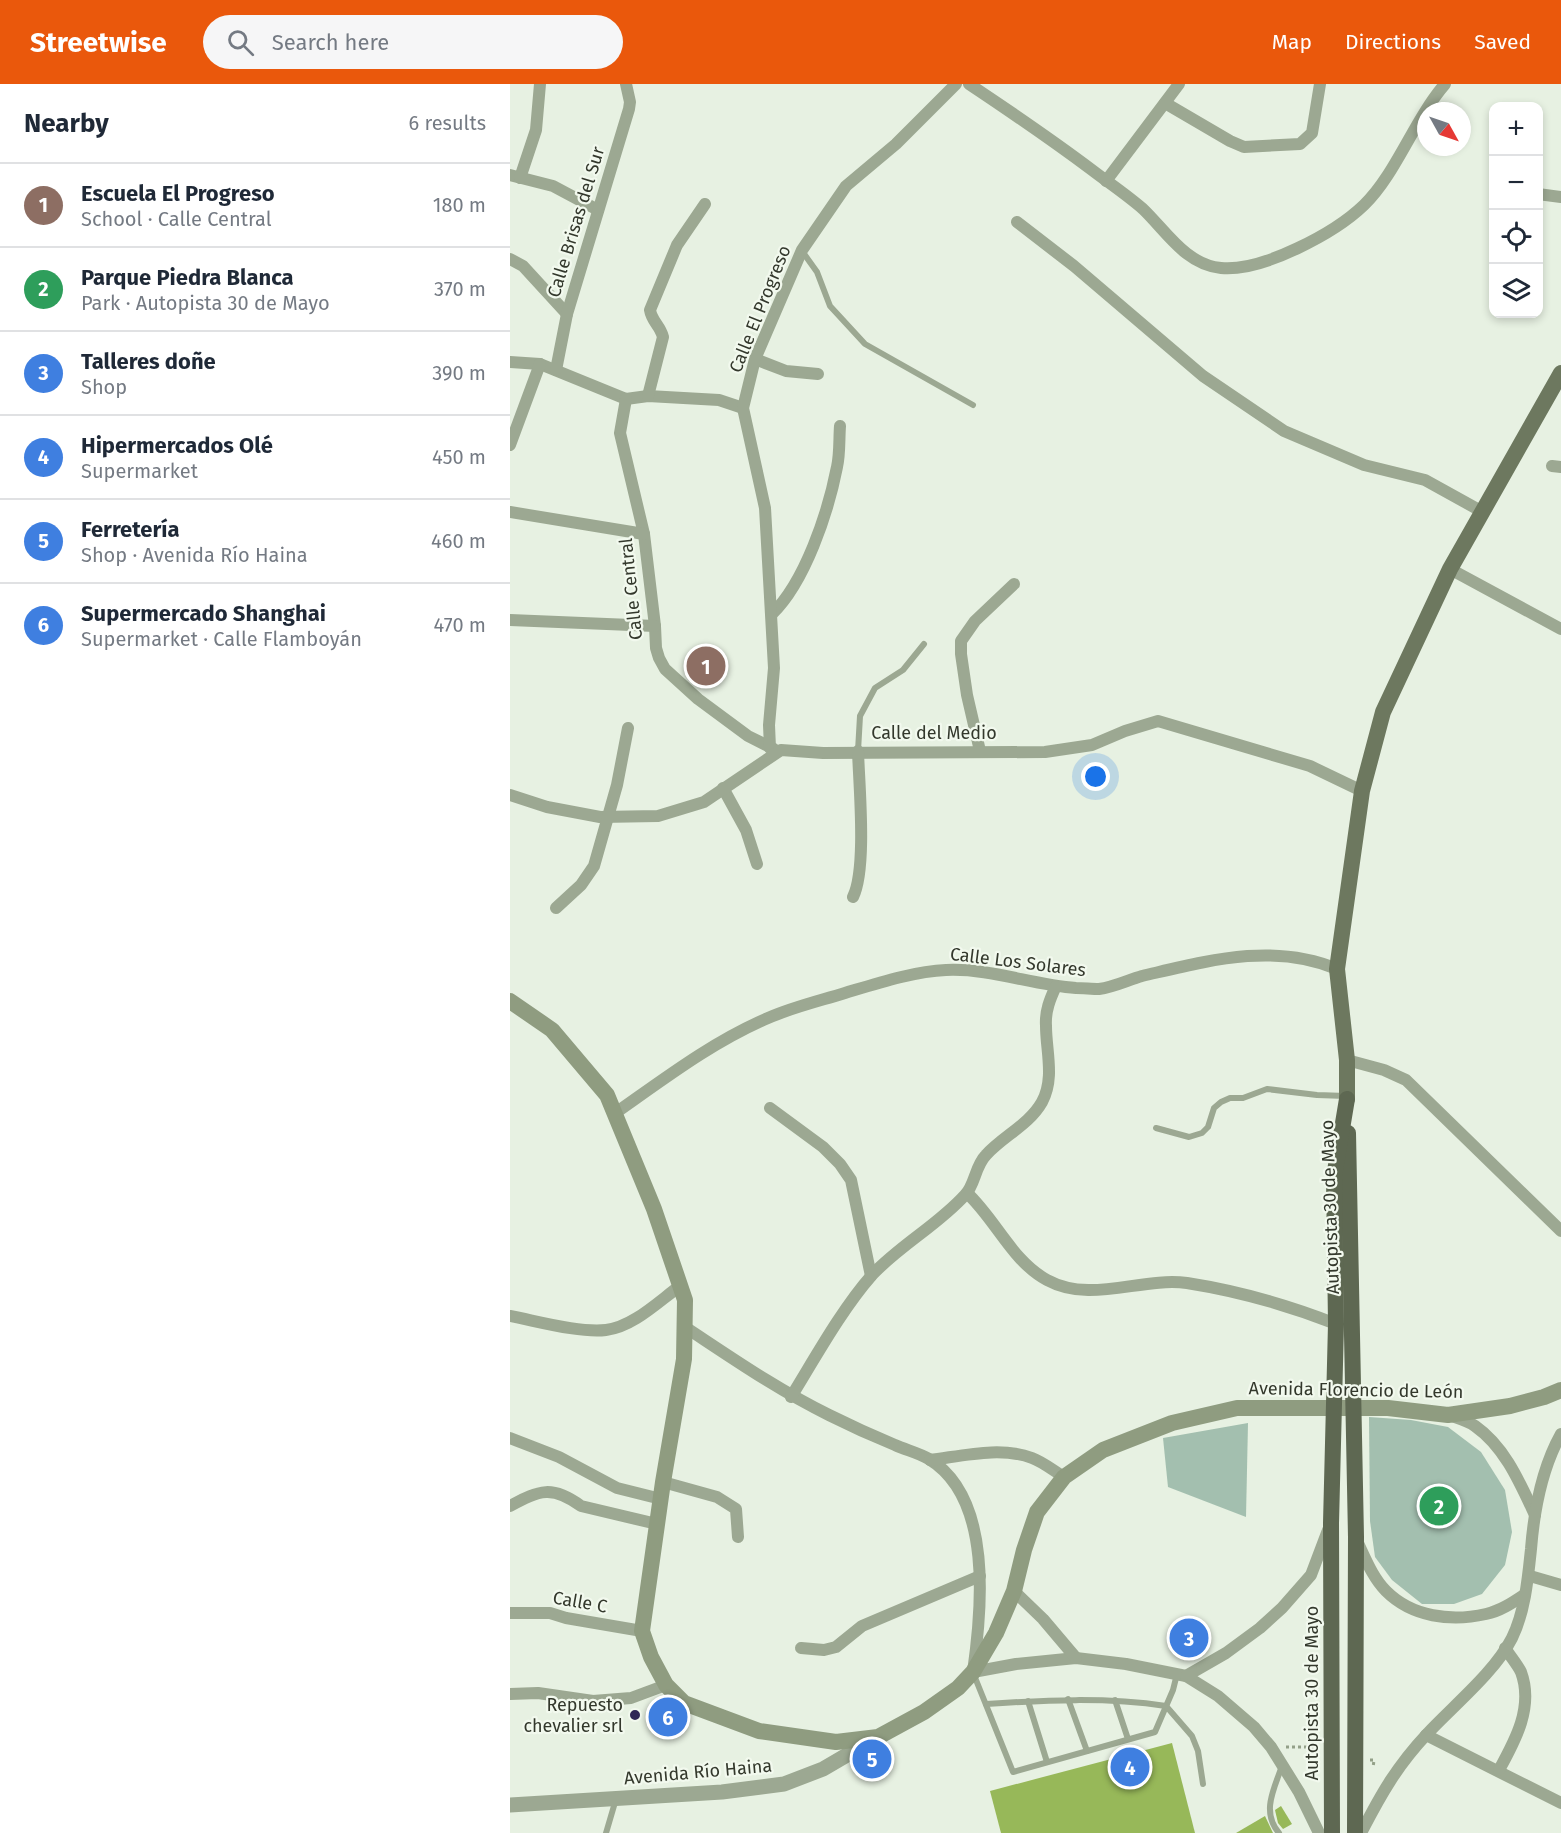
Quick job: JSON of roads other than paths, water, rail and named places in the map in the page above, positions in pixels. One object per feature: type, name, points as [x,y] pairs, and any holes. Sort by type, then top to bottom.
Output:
[{"type":"highway","name":"Autopista 30 de Mayo","points":[[1332,1833],[1331,1523],[1336,1324],[1334,1177],[1346,1097]]},
{"type":"highway","name":"Autopista 30 de Mayo","points":[[1346,1097],[1351,1176],[1356,1538],[1355,1833]]},
{"type":"main road","points":[[1346,1097],[1347,1060],[1337,969],[1362,791],[1383,712],[1450,569],[1561,373]]},
{"type":"main road","points":[[510,1000],[552,1030],[607,1095],[654,1209],[685,1300],[684,1359],[663,1482],[642,1631],[651,1657],[666,1685],[684,1703],[759,1731],[836,1742],[878,1737]]},
{"type":"main road","name":"Avenida Florencio de León","points":[[878,1737],[924,1712],[958,1688],[973,1672],[996,1633],[1014,1591],[1024,1550],[1037,1512],[1064,1477],[1102,1450],[1172,1423],[1237,1408],[1388,1408],[1448,1415],[1510,1406],[1561,1390]]},
{"type":"street","points":[[540,84],[536,130],[515,177],[553,186],[598,210]]},
{"type":"street","name":"Calle Brisas del Sur","points":[[556,370],[567,314],[629,109],[630,102],[626,84]]},
{"type":"street","name":"Calle El Progreso","points":[[776,749],[769,725],[774,668],[765,508],[743,408],[755,359],[802,250],[846,186],[896,144],[956,84]]},
{"type":"street","points":[[969,84],[1050,138],[1106,181],[1143,210],[1171,241],[1201,263],[1221,268],[1272,259],[1322,235],[1364,204],[1383,181],[1420,117],[1445,84]]},
{"type":"street","points":[[1106,181],[1179,84]]},
{"type":"street","points":[[1165,104],[1244,147],[1300,144],[1312,133],[1320,84]]},
{"type":"street","points":[[1543,195],[1561,197]]},
{"type":"street","points":[[648,396],[663,337],[661,328],[651,319],[650,310],[678,245],[705,204]]},
{"type":"street","points":[[1017,222],[1074,266],[1203,376],[1284,432],[1364,465],[1425,480],[1481,511]]},
{"type":"street","points":[[510,259],[523,266],[567,314]]},
{"type":"street","points":[[755,359],[786,370],[818,374]]},
{"type":"street","points":[[510,362],[540,364],[626,399],[648,396],[719,400],[743,408]]},
{"type":"street","points":[[510,445],[540,364]]},
{"type":"street","name":"Calle Central","points":[[626,399],[620,433],[644,534],[656,648],[665,669],[698,699],[748,736],[776,749]]},
{"type":"street","points":[[772,614],[784,602],[812,547],[838,465],[840,426]]},
{"type":"street","points":[[510,513],[644,534]]},
{"type":"street","points":[[1450,569],[1561,629]]},
{"type":"street","points":[[980,751],[967,695],[961,641],[975,621],[1014,584]]},
{"type":"street","points":[[510,620],[655,626]]},
{"type":"street","name":"Calle del Medio","points":[[776,749],[823,753],[858,751],[1045,752],[1092,745],[1125,731],[1158,721],[1310,766],[1362,791]]},
{"type":"street","points":[[556,908],[580,885],[594,866],[617,784],[627,728]]},
{"type":"street","points":[[510,795],[547,807],[608,818],[658,816],[704,802],[776,749]]},
{"type":"street","points":[[853,897],[857,888],[860,861],[858,751]]},
{"type":"street","points":[[723,788],[746,830],[758,864]]},
{"type":"street","name":"Calle Los Solares","points":[[614,1114],[691,1060],[767,1018],[877,983],[945,970],[1004,975],[1056,986],[1098,989],[1139,977],[1237,956],[1267,955],[1297,956],[1337,969]]},
{"type":"street","points":[[791,1397],[838,1321],[871,1276],[910,1240],[968,1193],[977,1166],[984,1156],[1033,1115],[1043,1100],[1049,1077],[1050,1057],[1046,1026],[1048,1005],[1056,986]]},
{"type":"street","points":[[1347,1060],[1384,1070],[1406,1080],[1561,1231]]},
{"type":"street","points":[[770,1108],[823,1147],[840,1164],[851,1180],[871,1276]]},
{"type":"street","points":[[968,1193],[1021,1261],[1050,1282],[1090,1291],[1158,1282],[1186,1283],[1283,1304],[1336,1324]]},
{"type":"street","points":[[510,1316],[583,1329],[606,1330],[626,1324],[680,1286]]},
{"type":"street","points":[[685,1327],[791,1397],[857,1430],[930,1460],[954,1482],[964,1497],[973,1522],[980,1576],[978,1634],[973,1672],[1016,1664],[1076,1658],[1126,1664],[1181,1675],[1218,1696],[1254,1726],[1271,1747],[1299,1792],[1319,1833]]},
{"type":"street","points":[[1448,1415],[1474,1425],[1494,1444],[1512,1468],[1535,1515]]},
{"type":"street","points":[[1361,1833],[1392,1776],[1426,1735],[1497,1661],[1512,1638],[1530,1575],[1535,1515],[1545,1473],[1561,1434]]},
{"type":"street","points":[[510,1438],[559,1456],[616,1488],[661,1499]]},
{"type":"street","points":[[930,1460],[992,1453],[1016,1454],[1032,1458],[1064,1477]]},
{"type":"street","points":[[663,1482],[717,1497],[736,1509],[738,1537]]},
{"type":"street","points":[[510,1506],[541,1491],[547,1491],[570,1499],[581,1506],[657,1524]]},
{"type":"street","points":[[1181,1675],[1226,1653],[1260,1628],[1282,1608],[1311,1575],[1331,1523]]},
{"type":"street","points":[[1356,1538],[1371,1571],[1386,1591],[1406,1608],[1427,1615],[1455,1617],[1487,1614],[1507,1606],[1524,1595]]},
{"type":"street","points":[[1530,1575],[1561,1585]]},
{"type":"street","points":[[801,1648],[824,1650],[836,1647],[862,1626],[980,1576]]},
{"type":"street","points":[[1014,1591],[1043,1619],[1076,1658]]},
{"type":"street","name":"Calle C","points":[[510,1613],[550,1613],[566,1618],[642,1631]]},
{"type":"street","points":[[1499,1770],[1518,1736],[1525,1702],[1521,1672],[1505,1648]]},
{"type":"street","points":[[510,1694],[538,1692],[593,1701],[632,1698],[666,1685]]},
{"type":"street","points":[[1426,1735],[1561,1803]]},
{"type":"street","name":"Avenida Río Haina","points":[[510,1805],[722,1792],[784,1784],[824,1769],[878,1737]]},
{"type":"lane","points":[[802,250],[817,272],[830,306],[865,344],[973,405]]},
{"type":"lane","points":[[858,751],[860,716],[875,688],[903,670],[924,644]]},
{"type":"lane","points":[[1156,1128],[1189,1137],[1208,1127],[1214,1108],[1221,1102],[1230,1098],[1243,1098],[1266,1089],[1346,1097]]},
{"type":"lane","points":[[973,1672],[1013,1772],[1155,1732],[1181,1675]]},
{"type":"lane","points":[[986,1704],[1068,1699],[1115,1700],[1166,1706],[1192,1736],[1198,1751],[1203,1784]]},
{"type":"lane","points":[[1068,1699],[1087,1751]]},
{"type":"lane","points":[[1115,1700],[1128,1739]]},
{"type":"lane","points":[[1028,1701],[1047,1762]]},
{"type":"lane","points":[[1279,1833],[1273,1826],[1269,1814],[1269,1802],[1282,1765]]},
{"type":"lane","points":[[606,1833],[616,1799]]},
{"type":"place","name":"Escuela El Progreso","points":[[706,666]]},
{"type":"place","name":"Parque Piedra Blanca","points":[[1439,1506]]},
{"type":"place","name":"Talleres doñe","points":[[1189,1638]]},
{"type":"place","name":"Repuesto chevalier srl","points":[[635,1715]]},
{"type":"place","name":"Supermercado Shanghai","points":[[668,1717]]},
{"type":"place","name":"Ferretería","points":[[872,1759]]},
{"type":"place","name":"Hipermercados Olé","points":[[1130,1767]]}]
